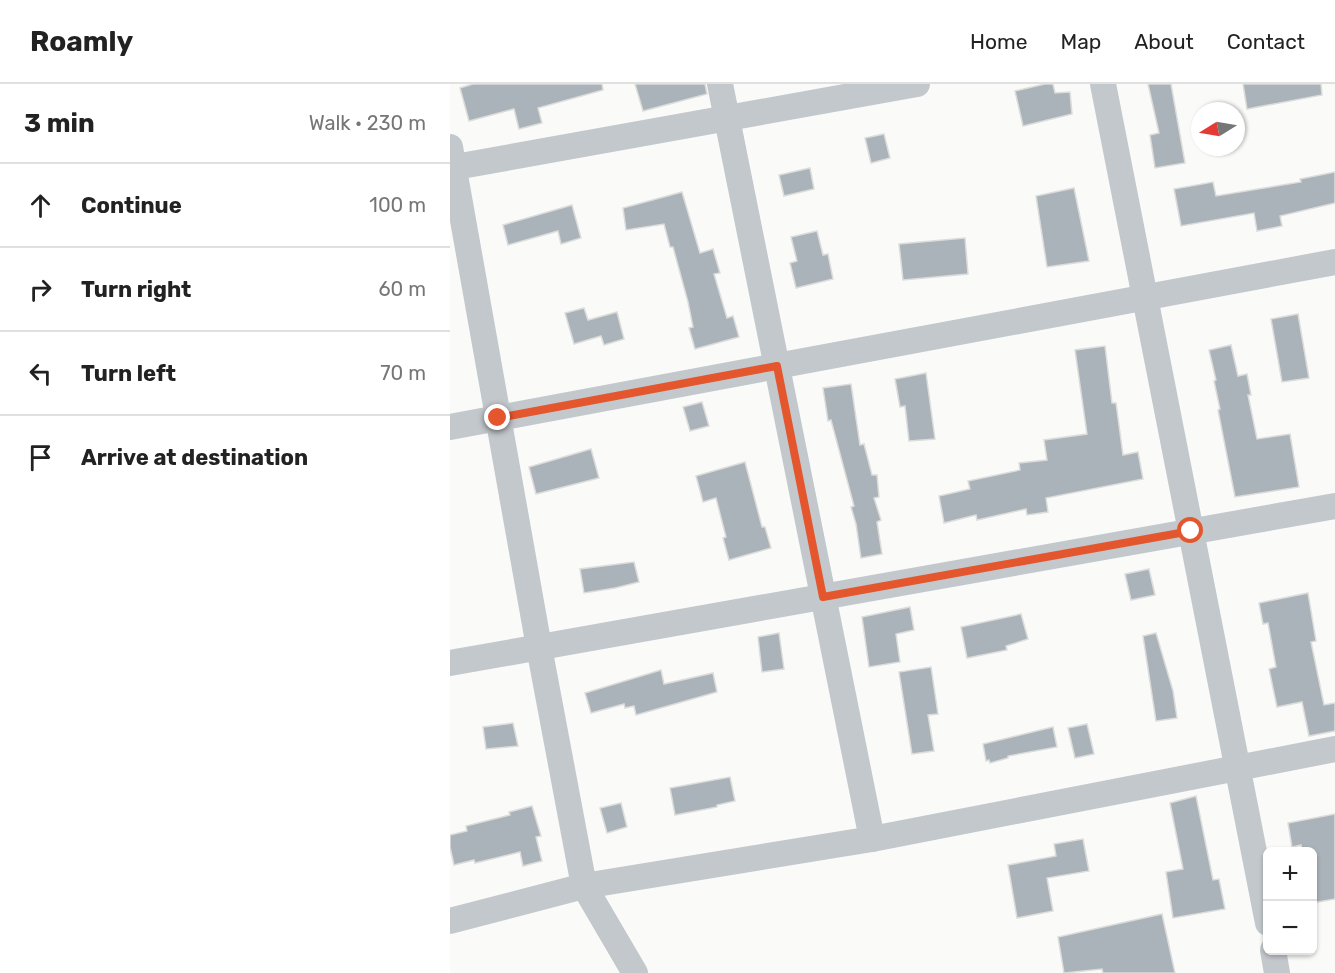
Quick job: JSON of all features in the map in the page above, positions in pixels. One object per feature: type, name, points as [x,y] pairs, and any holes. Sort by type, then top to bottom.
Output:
[{"type":"street","points":[[720,84],[872,839]]},
{"type":"street","points":[[635,973],[584,886],[451,161],[727,118],[917,84]]},
{"type":"street","points":[[1103,84],[1264,901]]},
{"type":"street","points":[[450,427],[1335,262]]},
{"type":"street","points":[[450,663],[1335,506]]},
{"type":"street","points":[[450,921],[584,886],[872,839],[1335,748]]},
{"type":"street","points":[[1274,955],[1277,973]]},
{"type":"building","points":[[473,84],[602,84],[603,90],[538,108],[542,123],[519,129],[514,109],[469,121],[460,88]]},
{"type":"building","points":[[635,84],[705,84],[707,94],[643,111]]},
{"type":"building","points":[[1053,84],[1055,93],[1070,92],[1072,114],[1023,126],[1015,91]]},
{"type":"building","points":[[1148,84],[1171,84],[1185,163],[1155,168],[1150,135],[1159,133]]},
{"type":"building","points":[[1243,84],[1321,84],[1322,95],[1247,109]]},
{"type":"building","points":[[884,134],[890,158],[871,163],[865,138]]},
{"type":"building","points":[[810,168],[814,189],[784,196],[779,175]]},
{"type":"building","points":[[1335,172],[1335,203],[1280,216],[1282,226],[1257,231],[1254,213],[1181,226],[1174,189],[1213,182],[1216,196],[1301,182],[1300,179]]},
{"type":"building","points":[[1074,188],[1089,261],[1047,267],[1036,196]]},
{"type":"building","points":[[682,192],[700,253],[713,249],[720,273],[714,274],[727,318],[733,316],[739,337],[695,349],[689,328],[693,327],[688,302],[673,247],[670,247],[664,224],[626,230],[623,208]]},
{"type":"building","points":[[572,205],[581,238],[561,244],[558,231],[508,245],[503,225]]},
{"type":"building","points":[[817,231],[823,255],[828,254],[833,279],[796,288],[790,263],[797,261],[791,237]]},
{"type":"building","points":[[965,238],[968,274],[903,280],[899,244]]},
{"type":"building","points":[[584,308],[588,320],[617,312],[624,339],[604,345],[601,336],[574,344],[565,313]]},
{"type":"building","points":[[1298,314],[1309,378],[1282,382],[1271,319]]},
{"type":"building","points":[[1231,345],[1238,376],[1247,374],[1251,395],[1248,395],[1257,439],[1290,434],[1299,487],[1235,497],[1209,350]]},
{"type":"building","points":[[1105,346],[1112,403],[1116,403],[1123,455],[1138,452],[1143,479],[1046,498],[1048,512],[1027,515],[1026,509],[977,520],[976,515],[944,523],[939,496],[970,489],[968,481],[1020,470],[1019,463],[1047,460],[1044,440],[1087,434],[1075,350]]},
{"type":"building","points":[[926,373],[935,439],[909,441],[905,406],[900,407],[895,379]]},
{"type":"building","points":[[851,384],[860,445],[864,444],[872,475],[877,475],[879,497],[874,498],[881,520],[877,522],[882,554],[861,558],[851,507],[854,506],[831,420],[828,421],[823,388]]},
{"type":"building","points":[[702,402],[709,426],[690,431],[683,407]]},
{"type":"building","points":[[591,449],[599,478],[536,494],[529,467]]},
{"type":"building","points":[[745,462],[762,527],[765,527],[771,548],[729,560],[716,498],[703,502],[696,476]]},
{"type":"building","points":[[634,562],[639,582],[584,593],[580,569]]},
{"type":"building","points":[[1149,569],[1155,595],[1131,600],[1125,574]]},
{"type":"building","points":[[1308,593],[1316,641],[1311,642],[1324,705],[1335,703],[1335,731],[1309,736],[1302,702],[1277,707],[1269,669],[1276,667],[1268,623],[1263,624],[1259,603]]},
{"type":"building","points":[[910,607],[914,630],[896,634],[900,662],[869,667],[862,617]]},
{"type":"building","points":[[1021,614],[1028,639],[1006,646],[1007,650],[967,658],[961,627]]},
{"type":"building","points":[[779,633],[784,669],[762,672],[758,637]]},
{"type":"building","points":[[1156,633],[1173,691],[1177,718],[1156,721],[1143,636]]},
{"type":"building","points":[[931,667],[938,714],[928,715],[934,751],[912,754],[899,672]]},
{"type":"building","points":[[661,670],[664,684],[713,673],[717,692],[636,715],[634,706],[625,708],[624,704],[591,713],[585,693]]},
{"type":"building","points":[[513,723],[518,746],[486,749],[483,727]]},
{"type":"building","points":[[1087,724],[1094,754],[1075,758],[1068,728]]},
{"type":"building","points":[[1053,727],[1057,747],[1008,756],[1008,758],[990,763],[989,760],[986,761],[983,744]]},
{"type":"building","points":[[730,777],[735,801],[675,815],[670,788]]},
{"type":"building","points":[[1196,796],[1213,880],[1219,879],[1225,909],[1173,918],[1166,872],[1183,869],[1170,803]]},
{"type":"building","points":[[621,803],[627,827],[607,833],[600,808]]},
{"type":"building","points":[[532,806],[541,836],[536,837],[542,861],[523,866],[520,852],[475,863],[474,860],[454,865],[450,835],[467,831],[466,826],[510,815],[509,812]]},
{"type":"building","points":[[1335,814],[1335,899],[1317,902],[1317,847],[1301,847],[1301,845],[1292,847],[1288,823]]},
{"type":"building","points":[[1083,839],[1089,871],[1047,878],[1053,911],[1017,918],[1008,865],[1056,856],[1054,844]]},
{"type":"building","points":[[1162,914],[1175,973],[1103,973],[1102,969],[1064,973],[1058,937]]},
{"type":"route","points":[[498,418],[777,366],[823,597],[1191,531]]}]
